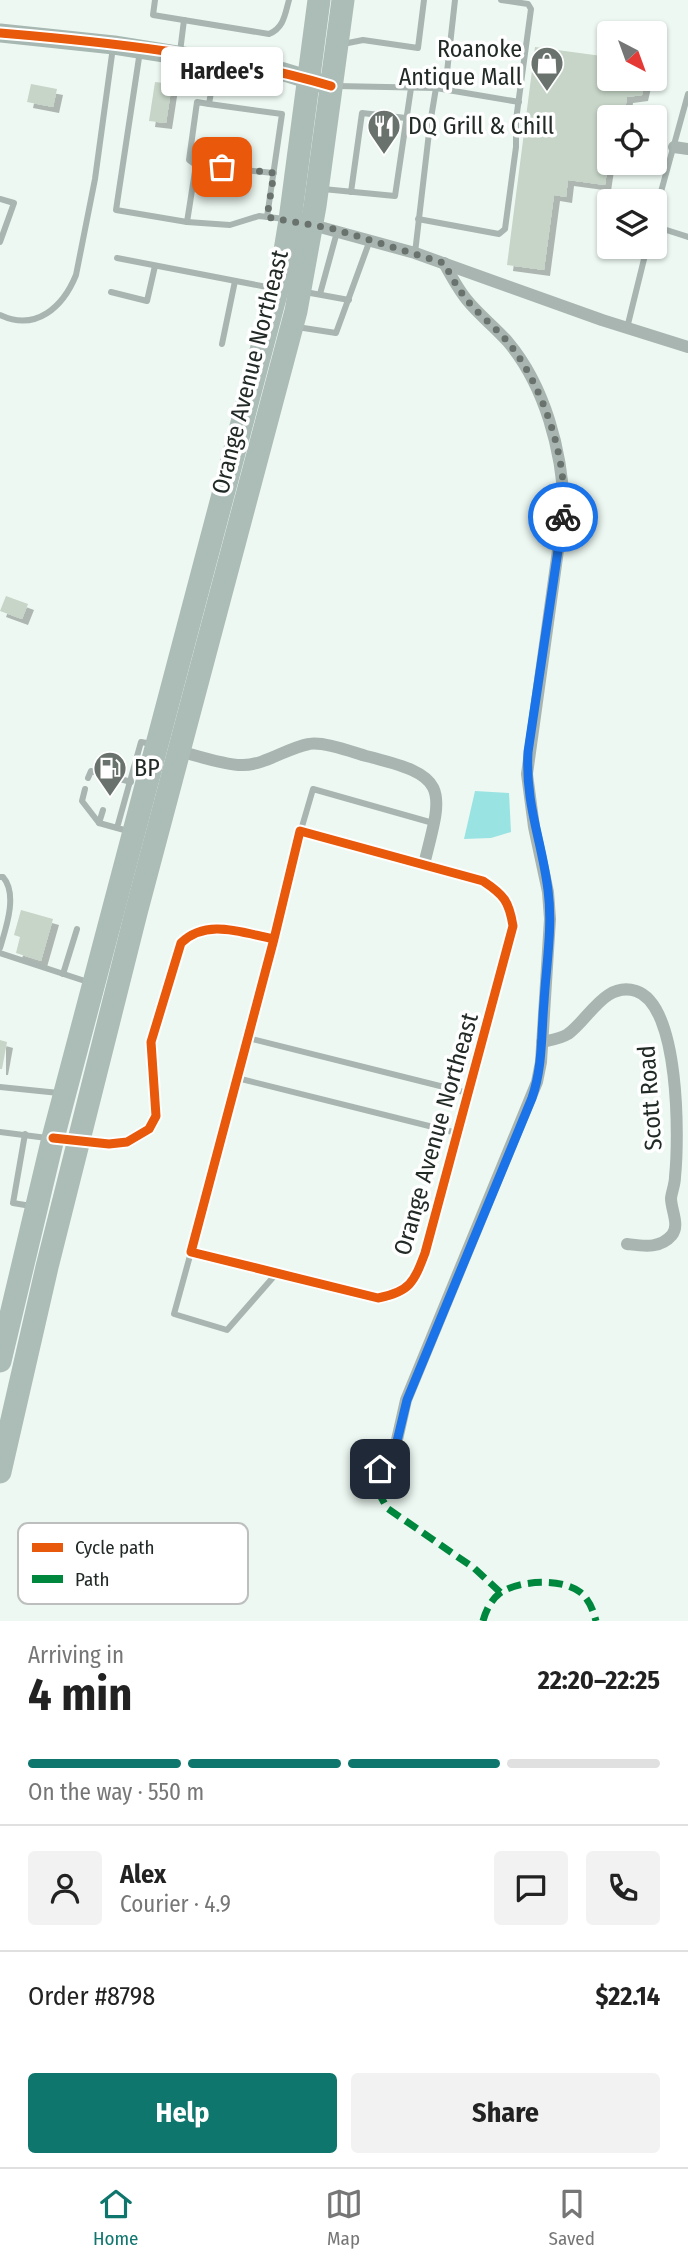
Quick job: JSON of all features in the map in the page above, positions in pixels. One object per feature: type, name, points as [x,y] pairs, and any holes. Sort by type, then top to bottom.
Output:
[{"type":"highway","name":"Orange Avenue Northeast","points":[[301,222],[317,188],[319,0]]},
{"type":"highway","name":"Orange Avenue Northeast","points":[[0,1472],[47,1267],[136,913],[292,326],[299,291],[301,222],[320,83],[337,46],[343,0]]},
{"type":"highway","name":"Orange Avenue Northeast","points":[[0,1361],[93,984],[125,830],[138,784],[157,746],[299,291]]},
{"type":"main road","points":[[0,33],[179,55],[284,72],[320,83]]},
{"type":"street","points":[[674,146],[688,149]]},
{"type":"street","points":[[301,222],[415,253],[688,347]]},
{"type":"street","points":[[380,1469],[392,1462],[407,1400],[532,1098],[541,1062],[550,919],[548,892],[530,808],[527,774],[563,517],[563,477],[546,414],[522,361],[467,299],[444,263]]},
{"type":"street","points":[[157,746],[243,765],[313,743],[406,765],[422,773],[432,785],[437,797],[435,823],[424,864]]},
{"type":"street","points":[[191,1252],[300,831]]},
{"type":"street","name":"Orange Avenue Northeast","points":[[191,1252],[378,1298],[396,1294],[413,1282],[425,1253],[513,926],[510,907],[499,892],[483,881],[300,831]]},
{"type":"street","points":[[53,1139],[109,1144],[127,1142],[149,1129],[156,1116],[151,1042],[181,943],[202,929],[221,928],[274,939]]},
{"type":"street","name":"Scott Road","points":[[542,1042],[569,1034],[604,998],[615,991],[626,989],[642,994],[661,1017],[671,1053],[674,1087],[677,1150],[671,1199],[675,1230],[664,1241],[646,1247],[628,1244]]},
{"type":"lane","points":[[155,0],[153,15],[269,34],[277,31],[282,23],[289,0]]},
{"type":"lane","points":[[337,46],[363,40],[418,48],[424,0]]},
{"type":"lane","points":[[415,253],[436,88],[447,72],[455,0]]},
{"type":"lane","points":[[418,219],[503,233],[516,147],[514,132],[531,9],[528,4],[501,0]]},
{"type":"lane","points":[[179,55],[184,20]]},
{"type":"lane","points":[[0,315],[21,321],[42,317],[61,302],[76,275],[114,45]]},
{"type":"lane","points":[[140,49],[116,210],[187,222],[230,225],[259,216],[301,222]]},
{"type":"lane","points":[[209,104],[216,61]]},
{"type":"lane","points":[[320,83],[436,88],[519,102]]},
{"type":"lane","points":[[317,188],[395,196],[411,88]]},
{"type":"lane","points":[[662,189],[688,94]]},
{"type":"lane","points":[[267,217],[274,173],[282,114],[197,102],[189,160],[197,165],[274,173]]},
{"type":"lane","points":[[351,192],[362,113],[406,118]]},
{"type":"lane","points":[[187,222],[197,165]]},
{"type":"lane","points":[[0,199],[13,203],[0,242]]},
{"type":"lane","points":[[299,291],[338,230]]},
{"type":"lane","points":[[667,230],[688,237]]},
{"type":"lane","points":[[292,326],[336,333],[370,240]]},
{"type":"lane","points":[[117,258],[349,300]]},
{"type":"lane","points":[[627,328],[644,259]]},
{"type":"lane","points":[[111,292],[147,301],[155,266]]},
{"type":"lane","points":[[222,344],[235,281]]},
{"type":"lane","points":[[89,778],[90,771],[138,784]]},
{"type":"lane","points":[[111,785],[113,777]]},
{"type":"lane","points":[[85,789],[82,801],[99,822],[125,830]]},
{"type":"lane","points":[[300,831],[313,789],[435,823]]},
{"type":"lane","points":[[99,822],[103,810]]},
{"type":"lane","points":[[0,877],[8,883],[9,901],[8,921],[0,950],[93,984]]},
{"type":"lane","points":[[63,974],[77,929]]},
{"type":"lane","points":[[248,1038],[468,1093]]},
{"type":"lane","points":[[237,1079],[457,1133]]},
{"type":"lane","points":[[0,1087],[64,1094]]},
{"type":"lane","points":[[0,1132],[53,1139]]},
{"type":"lane","points":[[25,1135],[13,1203],[36,1207]]},
{"type":"lane","points":[[191,1252],[174,1314],[226,1330],[276,1274]]},
{"type":"water","points":[[475,791],[509,793],[511,832],[491,838],[464,839]]},
{"type":"building","points":[[535,47],[597,55],[597,91],[643,91],[642,95],[627,97],[626,105],[597,105],[597,175],[606,175],[605,185],[568,180],[566,197],[554,195],[544,270],[507,265]]},
{"type":"building","points":[[155,82],[172,84],[166,123],[149,121]]},
{"type":"building","points":[[31,84],[57,89],[53,107],[27,102]]},
{"type":"building","points":[[6,596],[28,604],[22,619],[0,611]]},
{"type":"building","points":[[21,910],[53,919],[41,961],[16,953],[20,937],[14,935]]},
{"type":"building","points":[[0,1040],[7,1042],[2,1069],[0,1069]]},
{"type":"marked path","points":[[380,1469],[381,1497],[387,1508],[474,1568],[501,1593]]},
{"type":"marked path","points":[[483,1621],[489,1606],[500,1593],[518,1585],[540,1582],[563,1584],[580,1592],[590,1605],[596,1621]]},
{"type":"cycle path","points":[[0,33],[209,58],[331,86]]},
{"type":"cycle path","points":[[53,1138],[109,1144],[127,1142],[149,1129],[156,1116],[151,1042],[181,943],[191,935],[213,929],[274,939],[191,1252],[378,1298],[404,1289],[414,1278],[425,1253],[513,926],[510,910],[501,895],[483,881],[300,831],[274,939]]},
{"type":"way so far","points":[[222,167],[274,173],[267,217],[334,229],[444,263],[467,299],[522,361],[532,381],[546,414],[559,457],[563,477],[563,517]]},
{"type":"place","name":"Roanoke Antique Mall","points":[[547,93]]},
{"type":"place","name":"DQ Grill & Chill","points":[[384,156]]},
{"type":"place","name":"Hardee's","points":[[222,167]]},
{"type":"place","name":"BP","points":[[110,798]]},
{"type":"route","points":[[380,1469],[392,1462],[407,1400],[532,1098],[541,1062],[550,919],[544,866],[531,813],[527,774],[563,517]]}]
